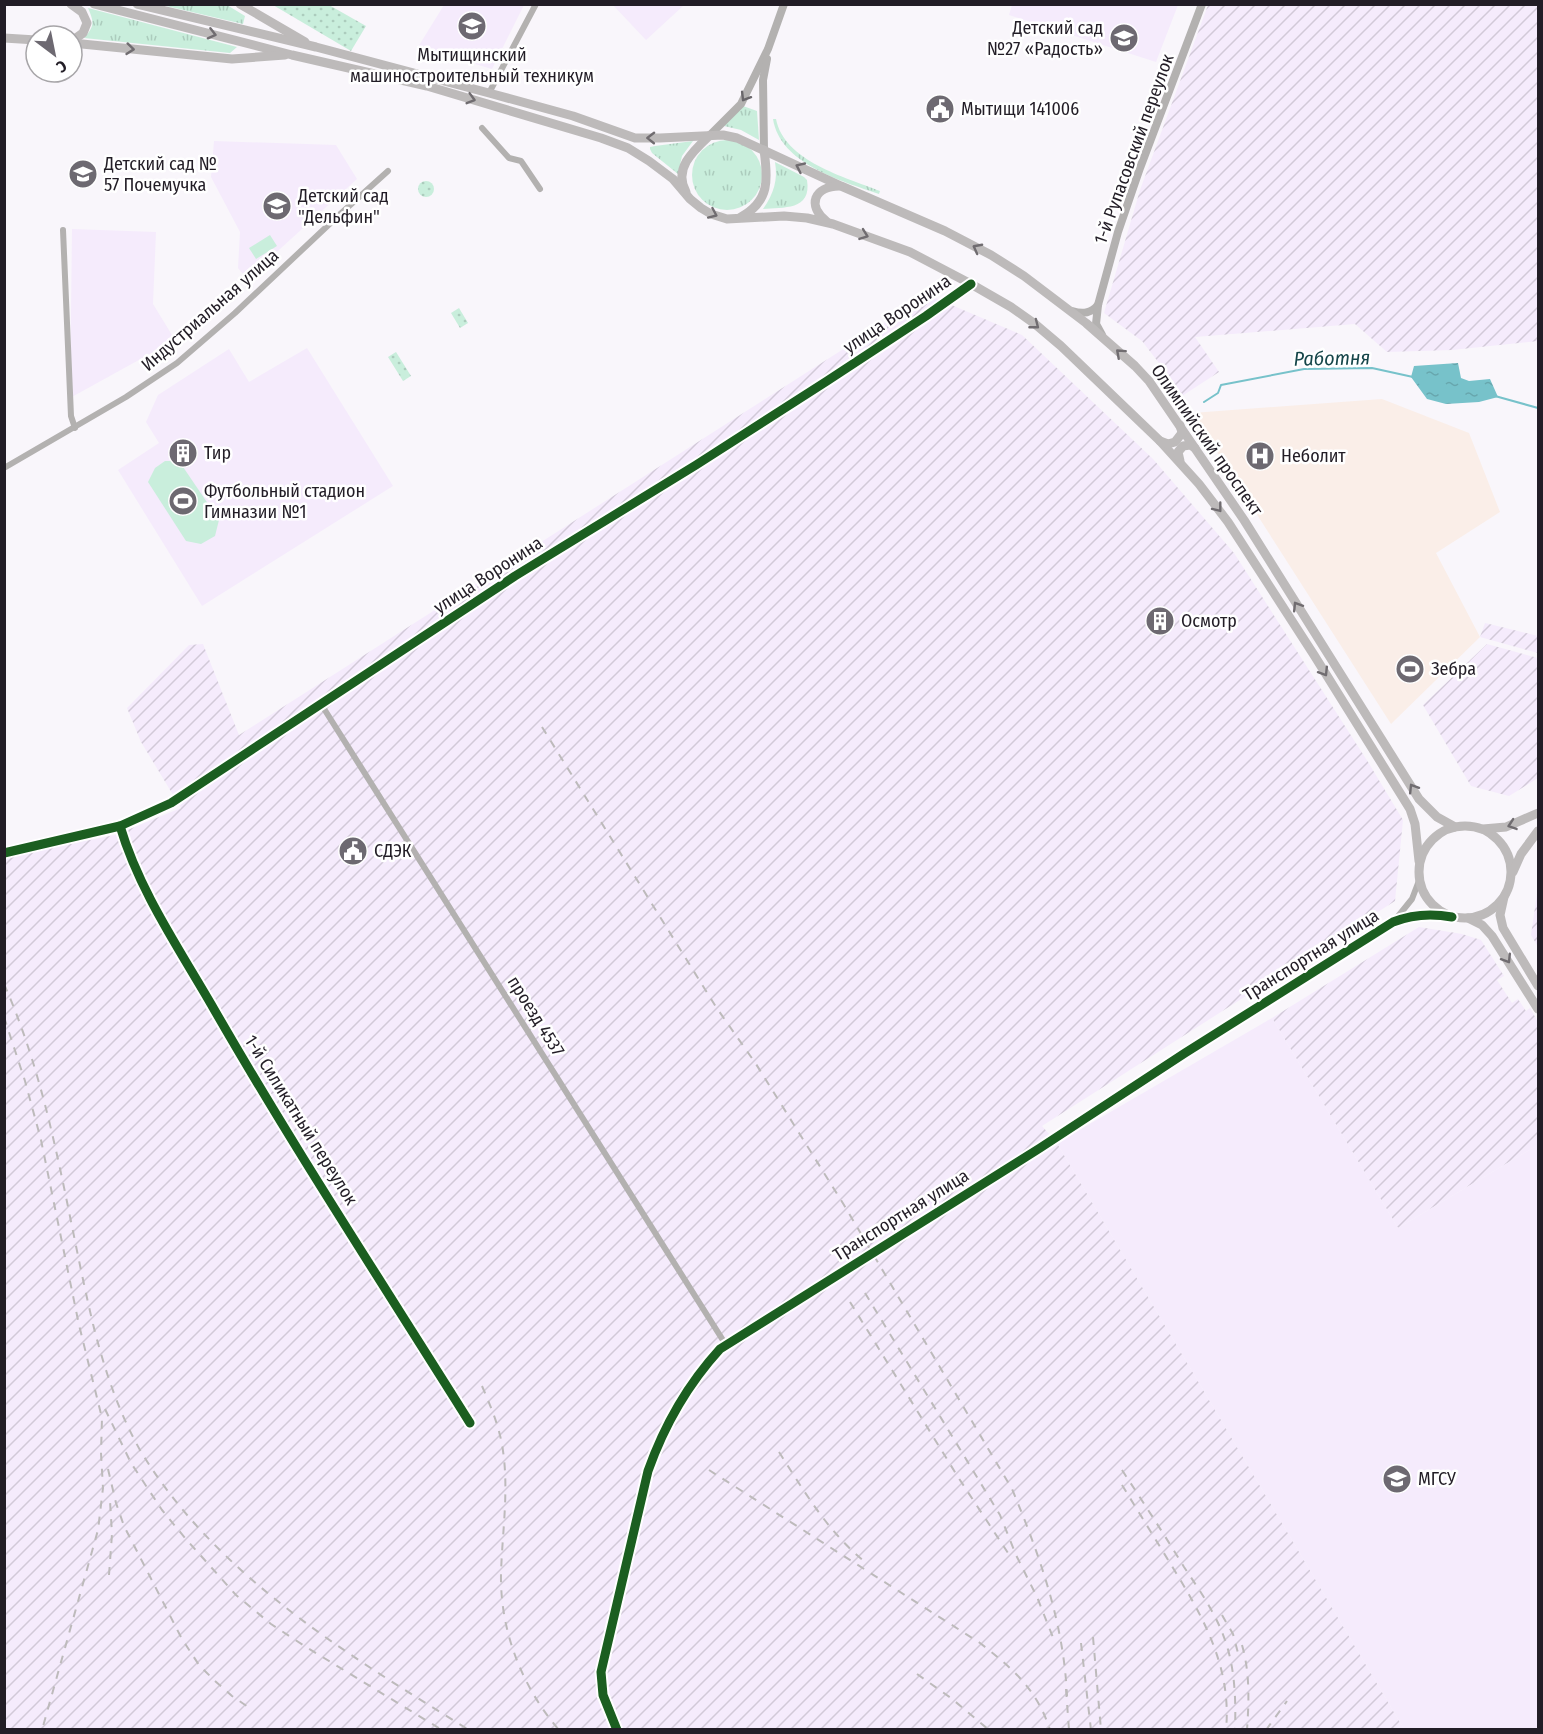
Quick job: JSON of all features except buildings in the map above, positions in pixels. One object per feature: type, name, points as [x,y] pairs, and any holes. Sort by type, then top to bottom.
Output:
[{"type":"main road","points":[[71,4],[82,12],[87,23],[84,30]]},
{"type":"main road","name":"Олимпийский проспект","points":[[94,4],[292,55],[427,86],[577,130],[628,148],[673,180],[701,208],[720,218],[784,216],[827,222],[910,252],[1011,307],[1061,346],[1160,441],[1181,463],[1235,532],[1410,809],[1417,833],[1419,861]]},
{"type":"main road","name":"Олимпийский проспект","points":[[137,4],[316,47],[489,93],[573,116],[635,138],[723,135],[737,138],[945,231],[982,250],[1024,276],[1102,336],[1142,374],[1179,424],[1249,528],[1419,799],[1437,817],[1455,827]]},
{"type":"main road","points":[[242,5],[316,47]]},
{"type":"main road","points":[[4,38],[24,39]]},
{"type":"main road","points":[[84,43],[232,59],[292,55]]},
{"type":"main road","points":[[690,199],[682,182],[685,162],[691,152],[709,136]]},
{"type":"main road","points":[[739,218],[759,204],[764,195],[766,183],[764,150]]},
{"type":"main road","points":[[827,222],[818,212],[815,200],[818,193],[824,189],[841,186]]},
{"type":"main road","points":[[1160,441],[1168,444],[1178,439],[1182,433],[1179,424]]},
{"type":"main road","points":[[1181,463],[1178,452],[1183,446],[1190,445],[1197,450]]},
{"type":"main road","points":[[1483,830],[1506,827],[1539,813]]},
{"type":"main road","points":[[1511,877],[1510,861],[1503,847],[1493,836],[1471,826],[1455,827],[1433,838],[1423,850],[1419,861],[1419,878],[1426,894],[1446,915],[1468,918],[1482,925],[1492,936],[1539,1010]]},
{"type":"main road","points":[[1539,831],[1521,854],[1504,896],[1500,915],[1503,928],[1539,986]]},
{"type":"main road","points":[[1468,918],[1495,906],[1504,896]]},
{"type":"street","points":[[489,93],[536,4]]},
{"type":"street","points":[[709,136],[741,104],[768,49],[784,4]]},
{"type":"street","name":"1-й Рупасовский переулок","points":[[1102,336],[1096,324],[1098,305],[1118,232],[1202,4]]},
{"type":"street","points":[[764,150],[763,80],[768,49]]},
{"type":"street","points":[[482,128],[509,158],[521,160],[540,189]]},
{"type":"street","name":"Индустриальная улица","points":[[4,468],[75,428],[149,383],[177,363],[235,313],[388,171]]},
{"type":"street","points":[[63,230],[71,416],[75,428]]},
{"type":"street","name":"улица Воронина","points":[[4,853],[120,826],[171,803],[515,576],[696,465],[926,316],[971,284]]},
{"type":"street","points":[[1069,309],[1084,313],[1093,310],[1098,305]]},
{"type":"street","name":"проезд 4537","points":[[321,704],[726,1345]]},
{"type":"street","name":"1-й Силикатный переулок","points":[[120,826],[140,882],[248,1068],[470,1423]]},
{"type":"street","name":"Транспортная улица","points":[[1393,922],[1412,899],[1419,878]]},
{"type":"street","name":"Транспортная улица","points":[[617,1730],[603,1695],[601,1672],[648,1471],[656,1448],[673,1414],[706,1364],[726,1345],[1040,1148],[1393,922],[1423,914],[1452,917]]},
{"type":"shaded area","name":"Детский сад №27 «Радость»","points":[[1012,4],[1178,5],[1156,62],[1009,15]]},
{"type":"shaded area","name":"Мытищинский машиностроительный техникум","points":[[444,5],[524,5],[492,69],[418,47]]},
{"type":"shaded area","points":[[613,5],[684,5],[646,40]]},
{"type":"shaded area","points":[[1208,5],[1538,5],[1538,341],[1452,350],[1387,352],[1355,324],[1195,337],[1219,372],[1182,396],[1142,341],[1104,313],[1140,190]]},
{"type":"shaded area","name":"Детский сад \"Дельфин\"","points":[[214,141],[336,145],[357,179],[247,279],[238,268],[240,232],[211,177]]},
{"type":"shaded area","points":[[72,229],[156,232],[153,304],[175,340],[70,398]]},
{"type":"shaded area","points":[[928,295],[1022,335],[1153,459],[1234,553],[1403,820],[1395,901],[1042,1126],[1057,1143],[1404,1729],[5,1730],[5,857],[115,835],[181,808],[141,742],[127,708],[189,645],[203,644],[239,735]]},
{"type":"shaded area","points":[[307,348],[393,486],[202,606],[118,470],[159,443],[146,422],[158,395],[229,349],[249,382]]},
{"type":"shaded area","points":[[1382,399],[1469,433],[1500,512],[1436,553],[1480,637],[1391,724],[1192,413]]},
{"type":"shaded area","points":[[1485,623],[1538,636],[1538,653],[1480,637]]},
{"type":"shaded area","points":[[1487,644],[1538,658],[1538,778],[1509,796],[1471,786],[1423,705]]},
{"type":"shaded area","points":[[1538,887],[1538,947],[1531,935]]},
{"type":"shaded area","points":[[1419,927],[1462,934],[1481,940],[1504,976],[1497,980],[1512,1003],[1518,999],[1526,1011],[1530,1008],[1538,1022],[1538,1145],[1398,1228],[1272,1018]]},
{"type":"shaded area","name":"МГСУ","points":[[1272,1018],[1398,1228],[1538,1145],[1538,1729],[1404,1729],[1057,1143]]},
{"type":"green space","points":[[162,5],[227,5],[245,16],[243,24]]},
{"type":"green space","points":[[273,5],[329,5],[366,26],[351,51]]},
{"type":"green space","points":[[88,8],[237,47],[230,53],[84,38],[92,24]]},
{"type":"green space","points":[[743,106],[757,111],[759,140],[741,130],[724,126]]},
{"type":"green space","points":[[773,119],[776,119],[781,134],[803,157],[818,166],[880,191],[879,194],[831,176],[800,159],[787,148],[778,135]]},
{"type":"green space","points":[[727,140],[740,143],[752,150],[759,162],[762,175],[759,188],[752,200],[740,207],[727,210],[714,207],[702,200],[695,188],[692,175],[695,162],[702,150],[714,143]]},
{"type":"green space","points":[[693,141],[682,156],[678,174],[650,149],[655,146]]},
{"type":"green space","points":[[775,162],[804,177],[807,180],[807,190],[801,202],[787,207],[763,209],[774,186]]},
{"type":"green space","points":[[426,181],[434,189],[426,197],[418,189]]},
{"type":"green space","points":[[270,235],[277,246],[256,259],[249,248]]},
{"type":"green space","points":[[459,308],[468,323],[460,328],[451,313]]},
{"type":"green space","points":[[396,352],[411,376],[403,381],[388,357]]},
{"type":"green space","name":"Футбольный стадион Гимназии №1","points":[[165,461],[179,461],[219,520],[215,536],[201,544],[186,541],[148,482],[155,468]]},
{"type":"water","points":[[1458,363],[1461,378],[1469,381],[1490,379],[1498,397],[1479,402],[1446,404],[1427,399],[1411,377],[1414,366]]},
{"type":"waterway","name":"Работня","points":[[1204,402],[1218,393],[1221,385],[1304,369],[1372,368],[1413,377]]},
{"type":"waterway","name":"Работня","points":[[1495,396],[1538,408]]},
{"type":"railway","points":[[542,727],[716,1007],[756,1064],[844,1205],[1012,1489],[1041,1565],[1056,1617],[1067,1696]]},
{"type":"railway","points":[[4,984],[20,1025],[46,1109],[102,1357],[118,1405],[140,1450],[171,1495],[206,1536],[245,1574],[287,1609],[332,1641],[469,1730]]},
{"type":"railway","points":[[4,1017],[41,1140],[79,1325],[102,1418],[103,1488],[98,1530],[42,1730]]},
{"type":"railway","points":[[865,1293],[1000,1515],[1054,1640]]},
{"type":"railway","points":[[850,1302],[958,1477],[1010,1556]]},
{"type":"railway","points":[[482,1386],[502,1442],[505,1466],[501,1574],[504,1616],[524,1677],[534,1696],[559,1730]]},
{"type":"railway","points":[[105,1409],[131,1463],[162,1510],[236,1595],[271,1624],[306,1647],[442,1730]]},
{"type":"railway","points":[[779,1452],[828,1524],[864,1561]]},
{"type":"railway","points":[[108,1469],[124,1526],[182,1639],[199,1665],[232,1696],[251,1709]]},
{"type":"railway","points":[[709,1470],[980,1643],[1003,1661],[1031,1691],[1050,1730]]},
{"type":"railway","points":[[1122,1470],[1202,1594],[1222,1633],[1233,1675],[1235,1730]]},
{"type":"railway","points":[[1122,1485],[1182,1582],[1212,1642],[1224,1684],[1227,1707],[1226,1730]]},
{"type":"railway","points":[[109,1575],[112,1534],[110,1501]]},
{"type":"railway","points":[[1222,1615],[1233,1634],[1238,1653]]},
{"type":"railway","points":[[1093,1637],[1101,1730]]},
{"type":"railway","points":[[1081,1643],[1091,1730]]},
{"type":"railway","points":[[1242,1645],[1248,1687],[1247,1730]]},
{"type":"railway","points":[[917,1674],[951,1698],[989,1730]]},
{"type":"railway","points":[[1066,1689],[1069,1730]]},
{"type":"railway","points":[[1266,1730],[1287,1701]]},
{"type":"cycle path","points":[[4,853],[120,826],[171,803],[515,576],[696,465],[926,316],[971,284]]},
{"type":"cycle path","points":[[120,826],[148,895],[173,940],[306,1163],[470,1423]]},
{"type":"cycle path","points":[[617,1730],[603,1695],[601,1672],[648,1471],[678,1406],[708,1362],[720,1349],[1393,922],[1422,915],[1452,917]]},
{"type":"place","name":"Мытищинский машиностроительный техникум","points":[[472,26]]},
{"type":"place","name":"Детский сад №27 «Радость»","points":[[1124,38]]},
{"type":"place","name":"Мытищи 141006","points":[[940,109]]},
{"type":"place","name":"Детский сад № 57 Почемучка","points":[[83,174]]},
{"type":"place","name":"Детский сад \"Дельфин\"","points":[[277,206]]},
{"type":"place","name":"Тир","points":[[183,453]]},
{"type":"place","name":"Неболит","points":[[1260,456]]},
{"type":"place","name":"Футбольный стадион Гимназии №1","points":[[183,501]]},
{"type":"place","name":"Осмотр","points":[[1160,621]]},
{"type":"place","name":"Зебра","points":[[1410,669]]},
{"type":"place","name":"СДЭК","points":[[353,851]]},
{"type":"place","name":"МГСУ","points":[[1397,1479]]}]
